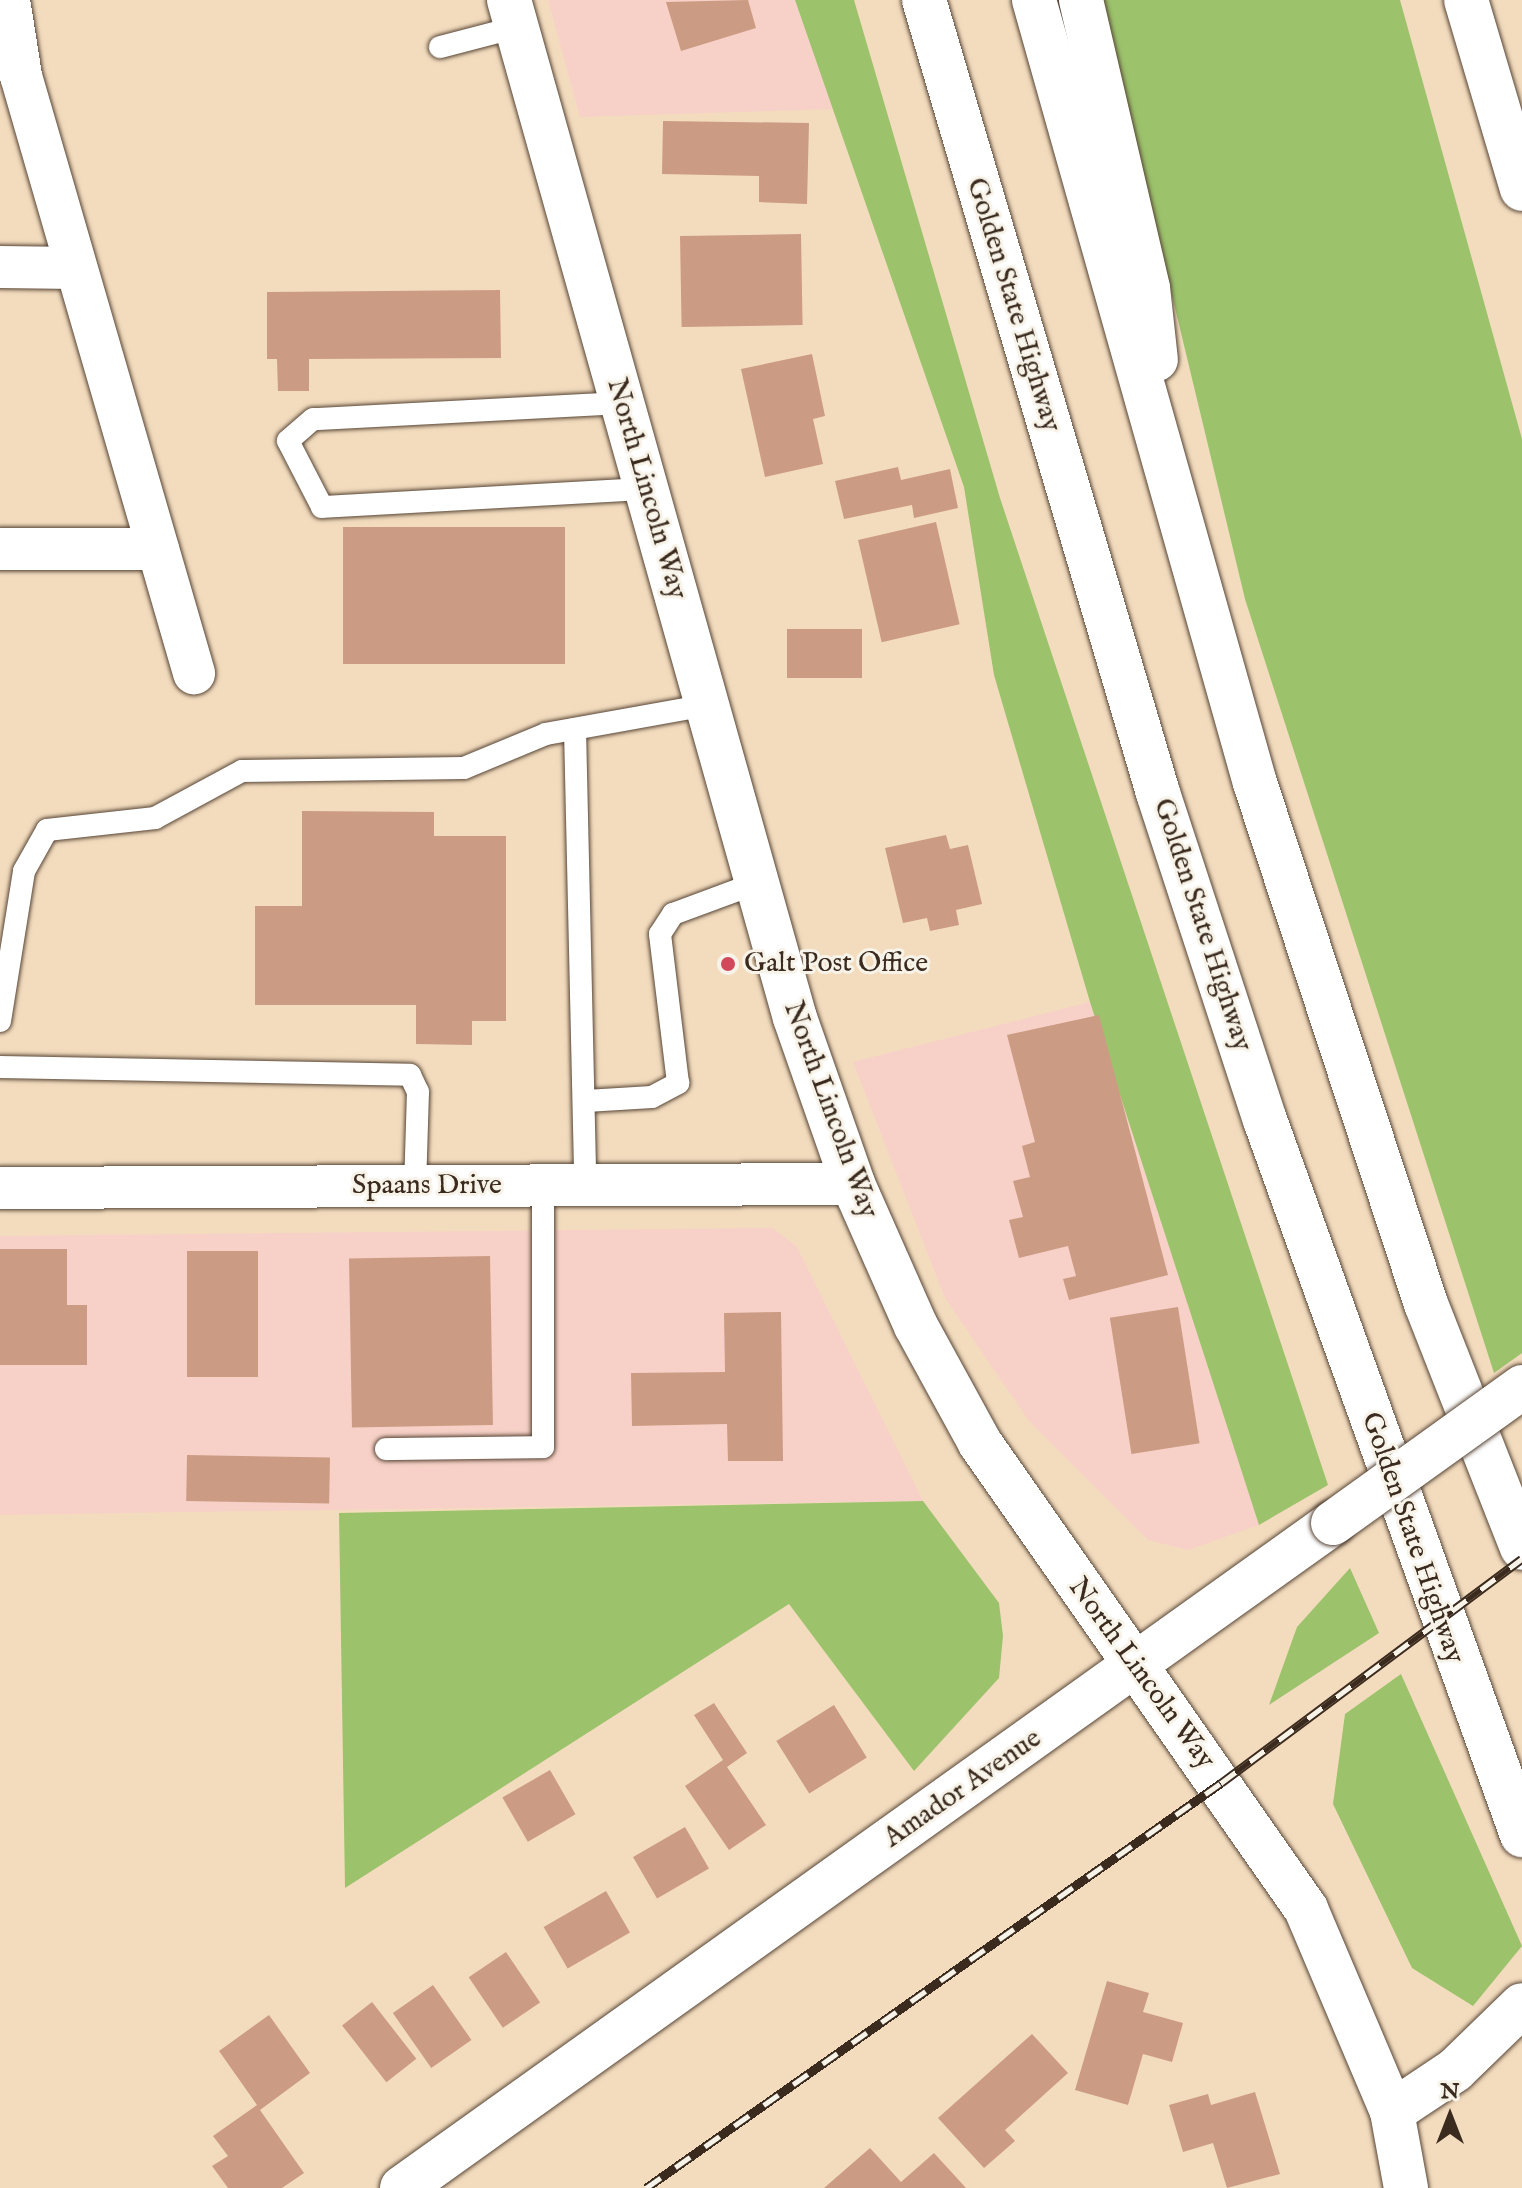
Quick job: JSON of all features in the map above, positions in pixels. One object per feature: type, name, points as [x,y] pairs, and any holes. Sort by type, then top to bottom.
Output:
[{"type":"main road","points":[[896,0],[988,222]]},
{"type":"main road","name":"Golden State Highway","points":[[924,0],[988,222],[1260,1105],[1522,1835]]},
{"type":"main road","points":[[1034,0],[1314,967],[1426,1304],[1522,1548]]},
{"type":"main road","points":[[1081,0],[1148,288],[1169,474]]},
{"type":"main road","points":[[1466,0],[1522,189]]},
{"type":"main road","name":"North Lincoln Way","points":[[513,13],[757,883],[853,1184],[916,1326],[980,1443],[1133,1667],[1306,1909],[1341,1977],[1392,2112],[1406,2188]]},
{"type":"main road","name":"Amador Avenue","points":[[402,2188],[1522,1387]]},
{"type":"main road","points":[[1392,2112],[1455,2070],[1515,2012]]},
{"type":"street","points":[[9,0],[21,76],[194,673]]},
{"type":"street","points":[[0,267],[76,268]]},
{"type":"street","points":[[0,549],[158,549]]},
{"type":"street","name":"Spaans Drive","points":[[0,1188],[853,1184]]},
{"type":"lane","points":[[440,47],[513,13]]},
{"type":"lane","points":[[622,403],[313,419],[288,441],[322,507],[646,489]]},
{"type":"lane","points":[[0,1021],[24,871],[47,830],[155,818],[242,771],[464,768],[575,729],[707,705]]},
{"type":"lane","points":[[575,729],[586,1101],[585,1185]]},
{"type":"lane","points":[[586,1101],[652,1097],[678,1083],[660,934],[673,914],[757,883]]},
{"type":"lane","points":[[0,1067],[410,1075],[418,1092],[415,1186]]},
{"type":"lane","points":[[386,1449],[543,1447],[543,1185]]},
{"type":"shaded area","points":[[548,0],[795,0],[835,109],[580,117]]},
{"type":"shaded area","points":[[1090,1002],[1259,1525],[1188,1550],[1148,1540],[1029,1421],[945,1298],[853,1062]]},
{"type":"shaded area","points":[[773,1228],[797,1247],[923,1501],[0,1515],[0,1236]]},
{"type":"green space","points":[[795,0],[854,0],[1000,498],[1328,1485],[1259,1525],[1090,1002],[994,675],[964,487]]},
{"type":"green space","points":[[1101,0],[1400,0],[1522,439],[1522,1353],[1494,1373],[1245,599]]},
{"type":"green space","points":[[923,1501],[999,1603],[1003,1636],[999,1678],[914,1771],[789,1604],[345,1888],[339,1513]]},
{"type":"green space","points":[[1350,1568],[1379,1633],[1269,1705],[1297,1627]]},
{"type":"green space","points":[[1401,1674],[1522,1946],[1473,2006],[1412,1968],[1333,1804],[1345,1714]]},
{"type":"building","points":[[748,0],[756,28],[681,51],[666,2]]},
{"type":"building","points":[[663,121],[809,123],[807,204],[759,202],[759,176],[662,174]]},
{"type":"building","points":[[801,234],[803,325],[682,327],[680,236]]},
{"type":"building","points":[[500,290],[501,358],[309,359],[309,391],[278,391],[277,359],[267,359],[267,292]]},
{"type":"building","points":[[812,354],[825,416],[813,419],[823,464],[765,477],[741,369]]},
{"type":"building","points":[[898,467],[901,480],[950,469],[958,508],[914,518],[912,505],[844,519],[835,481]]},
{"type":"building","points":[[936,522],[960,624],[882,642],[858,540]]},
{"type":"building","points":[[343,527],[565,527],[565,664],[343,664]]},
{"type":"building","points":[[787,629],[862,629],[862,678],[787,678]]},
{"type":"building","points":[[302,811],[434,812],[434,836],[506,836],[506,1021],[472,1021],[472,1045],[416,1044],[416,1005],[255,1005],[255,906],[302,906]]},
{"type":"building","points":[[946,835],[950,849],[968,845],[982,904],[956,910],[959,925],[930,931],[927,918],[903,923],[885,848]]},
{"type":"building","points":[[1099,1015],[1168,1275],[1069,1300],[1063,1279],[1076,1276],[1068,1246],[1019,1258],[1009,1220],[1023,1217],[1013,1181],[1030,1177],[1022,1146],[1035,1142],[1007,1035]]},
{"type":"building","points":[[0,1249],[67,1249],[67,1305],[87,1305],[87,1365],[0,1365]]},
{"type":"building","points":[[187,1251],[258,1251],[258,1377],[187,1377]]},
{"type":"building","points":[[490,1256],[493,1425],[352,1427],[349,1258]]},
{"type":"building","points":[[1178,1307],[1200,1443],[1131,1454],[1110,1318]]},
{"type":"building","points":[[781,1312],[783,1461],[728,1461],[727,1424],[632,1426],[631,1373],[725,1372],[724,1313]]},
{"type":"building","points":[[187,1455],[330,1457],[329,1503],[186,1501]]},
{"type":"building","points":[[714,1703],[747,1753],[727,1767],[766,1825],[729,1850],[685,1786],[723,1760],[694,1715]]},
{"type":"building","points":[[834,1705],[867,1758],[809,1794],[776,1741]]},
{"type":"building","points":[[550,1770],[576,1814],[528,1842],[502,1798]]},
{"type":"building","points":[[685,1827],[709,1869],[657,1899],[633,1857]]},
{"type":"building","points":[[606,1891],[630,1933],[568,1969],[544,1927]]},
{"type":"building","points":[[506,1952],[540,2003],[503,2028],[469,1977]]},
{"type":"building","points":[[1107,1981],[1149,1993],[1143,2012],[1183,2023],[1172,2062],[1143,2054],[1128,2105],[1075,2090]]},
{"type":"building","points":[[433,1985],[471,2040],[431,2068],[393,2013]]},
{"type":"building","points":[[372,2002],[416,2059],[386,2082],[342,2025]]},
{"type":"building","points":[[269,2015],[310,2073],[260,2110],[304,2173],[282,2188],[228,2188],[212,2166],[228,2156],[213,2136],[257,2105],[219,2051]]},
{"type":"building","points":[[1032,2034],[1068,2073],[1005,2130],[1015,2141],[984,2168],[938,2118]]},
{"type":"building","points":[[1255,2092],[1280,2174],[1227,2188],[1213,2143],[1183,2152],[1169,2105],[1208,2094],[1211,2105]]},
{"type":"building","points":[[870,2148],[901,2182],[934,2153],[966,2188],[824,2188]]},
{"type":"railway","points":[[646,2188],[1221,1783],[1522,1559]]},
{"type":"place","name":"Galt Post Office","points":[[728,964]]}]
